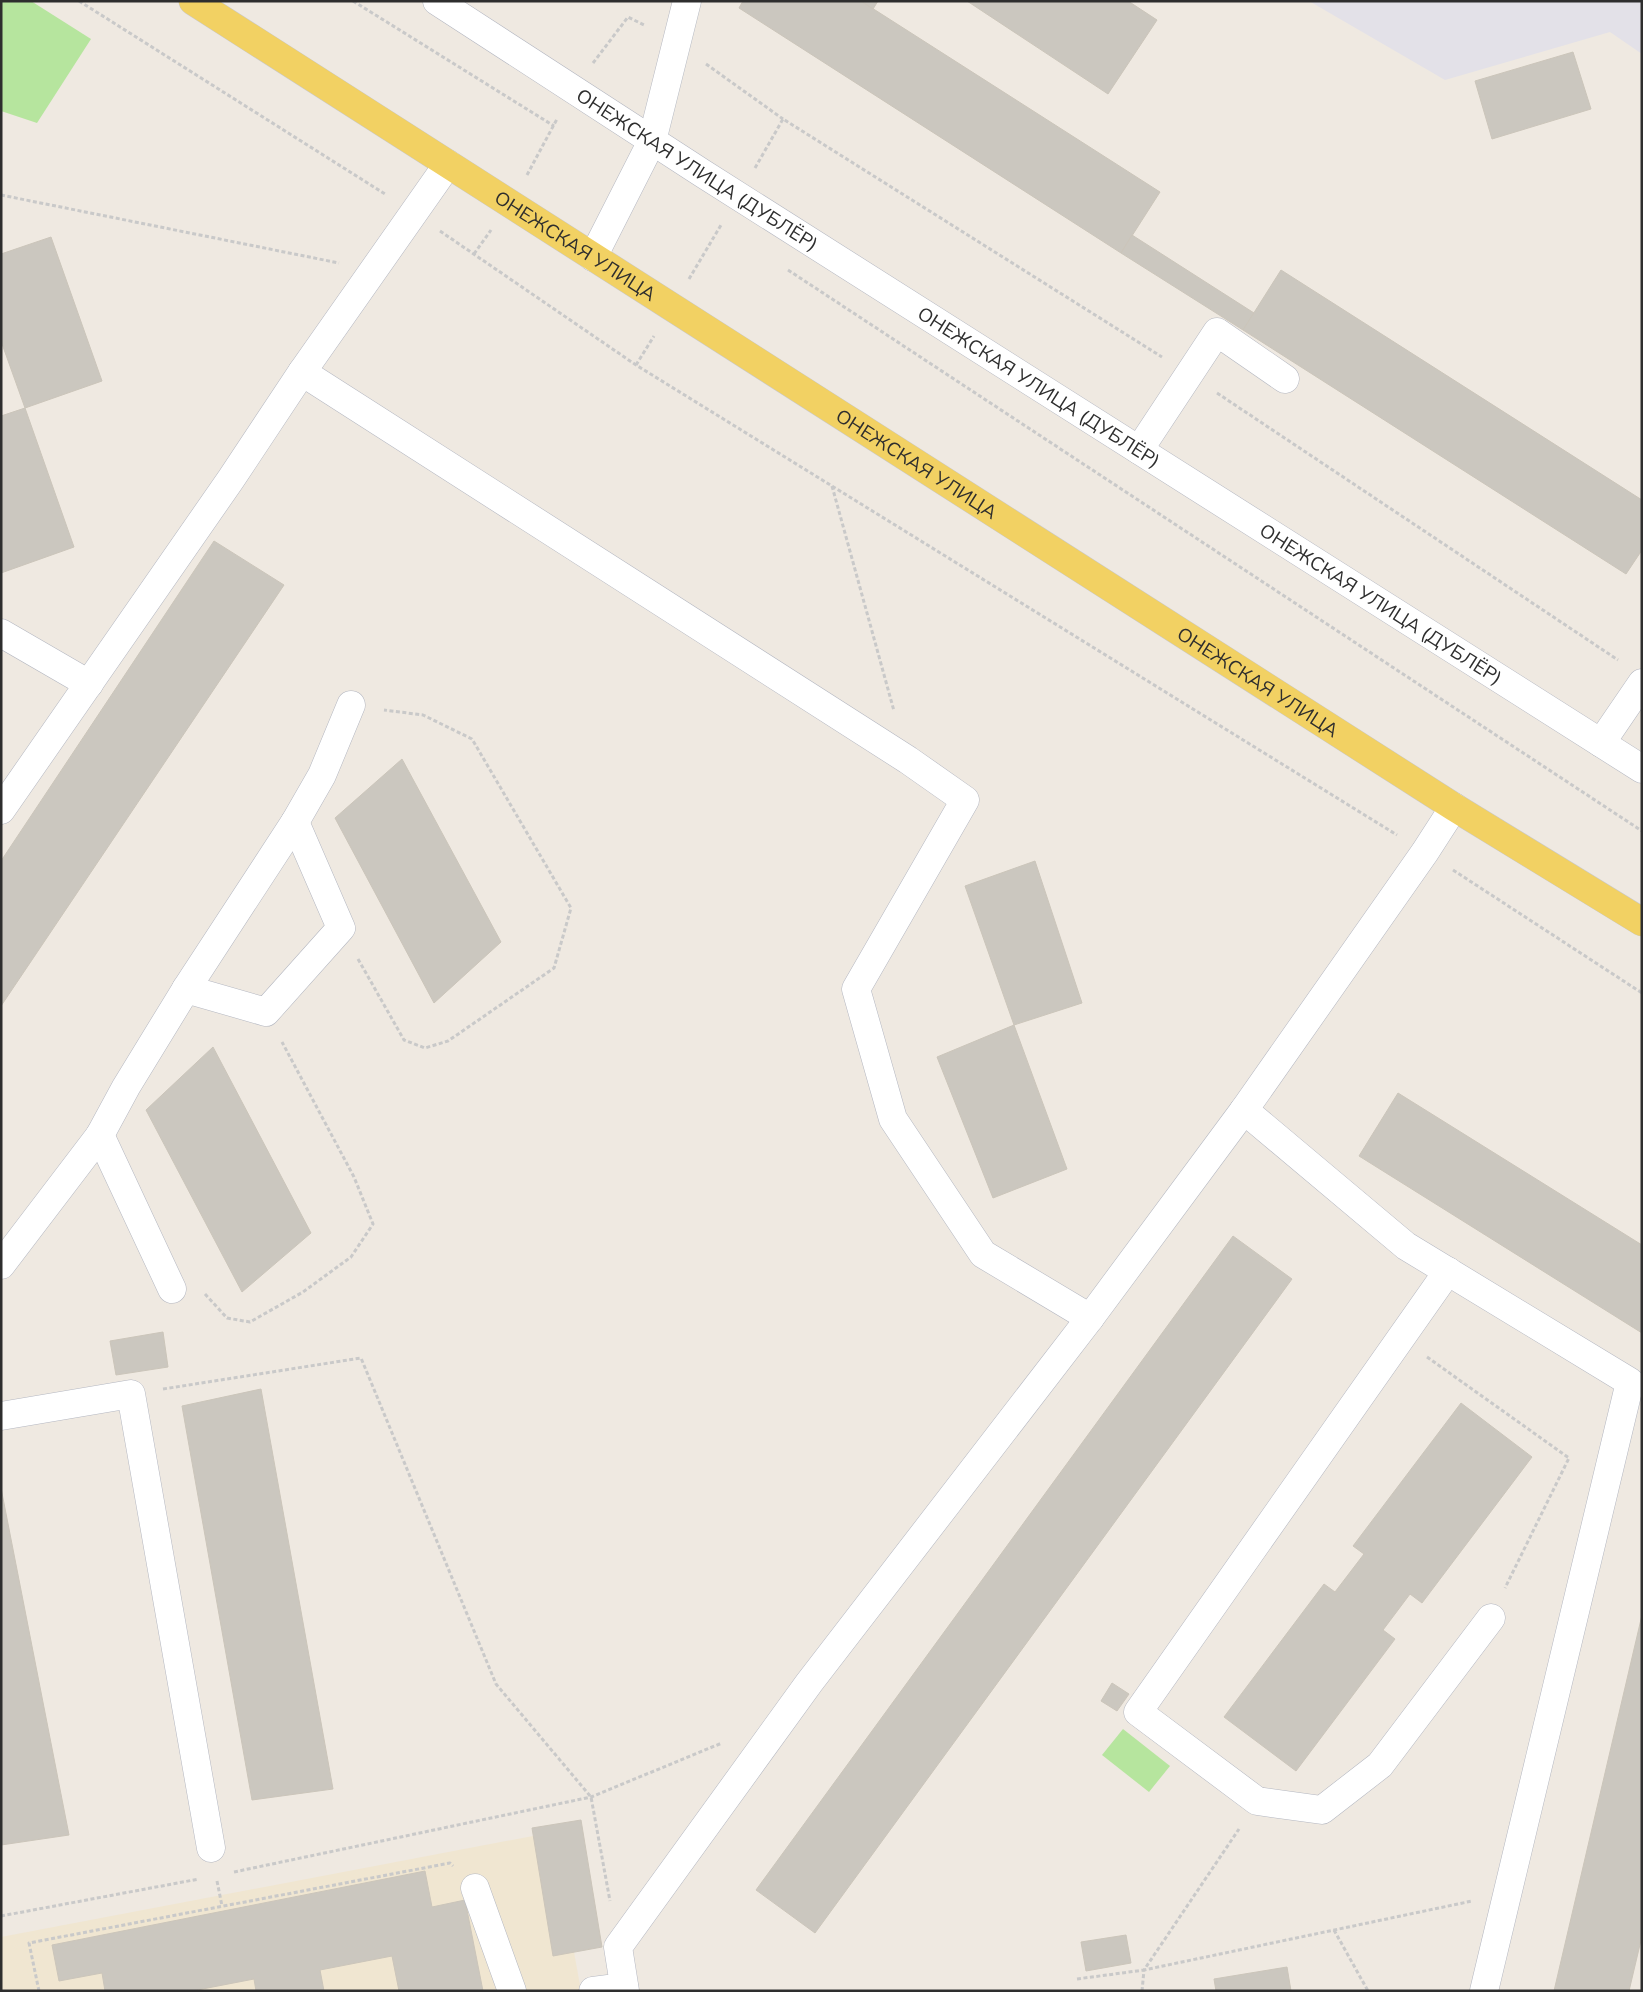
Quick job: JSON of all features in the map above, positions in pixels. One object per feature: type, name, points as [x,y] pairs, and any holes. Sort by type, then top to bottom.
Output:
[{"type":"main road","name":"ОНЕЖСКАЯ УЛИЦА","points":[[193,1],[1454,807],[1642,922]]},
{"type":"street","name":"ОНЕЖСКАЯ УЛИЦА (ДУБЛЁР)","points":[[437,1],[652,141],[1642,769]]},
{"type":"street","points":[[593,257],[652,141],[687,1]]},
{"type":"street","points":[[1,810],[231,479],[302,372],[448,164]]},
{"type":"street","points":[[1139,450],[1217,332],[1285,379]]},
{"type":"street","points":[[302,372],[908,760],[965,800],[856,989],[893,1119],[983,1254],[1090,1318]]},
{"type":"street","points":[[1,633],[89,684]]},
{"type":"street","points":[[1600,743],[1642,683]]},
{"type":"street","points":[[1,1265],[100,1135],[126,1087],[186,989],[295,822],[322,775],[351,705]]},
{"type":"street","points":[[592,1991],[625,1989],[618,1947],[809,1683],[1090,1318],[1244,1110],[1425,852],[1454,807]]},
{"type":"street","points":[[186,989],[266,1012],[341,928],[295,822]]},
{"type":"street","points":[[1244,1110],[1406,1246],[1630,1382],[1484,1991]]},
{"type":"street","points":[[100,1135],[172,1289]]},
{"type":"street","points":[[1448,1271],[1138,1712],[1257,1801],[1322,1810],[1380,1765],[1491,1618]]},
{"type":"street","points":[[1,1416],[131,1394],[211,1848]]},
{"type":"street","points":[[475,1888],[512,1991]]},
{"type":"path","points":[[79,1],[414,213],[636,365],[1425,852],[1642,993]]},
{"type":"path","points":[[353,1],[554,126]]},
{"type":"path","points":[[474,254],[511,204],[573,90],[628,16]]},
{"type":"path","points":[[636,365],[739,196],[783,119],[1189,375],[1618,660],[1626,661]]},
{"type":"path","points":[[1,195],[375,270]]},
{"type":"path","points":[[720,226],[729,232]]},
{"type":"path","points":[[787,270],[1642,831]]},
{"type":"path","points":[[832,486],[908,760]]},
{"type":"path","points":[[341,928],[404,1040],[425,1048],[448,1041],[554,968],[571,908],[472,739],[423,715],[351,705]]},
{"type":"path","points":[[201,1285],[205,1294],[227,1318],[250,1322],[303,1292],[351,1258],[373,1224],[354,1177],[266,1012]]},
{"type":"path","points":[[1401,1338],[1569,1458],[1491,1618]]},
{"type":"path","points":[[131,1394],[361,1358],[496,1684],[591,1797],[618,1947]]},
{"type":"path","points":[[225,1874],[591,1797],[717,1747],[725,1742]]},
{"type":"path","points":[[1142,1991],[1144,1970],[1257,1801]]},
{"type":"path","points":[[39,1991],[29,1942],[450,1863],[475,1888]]},
{"type":"path","points":[[216,1876],[222,1906]]},
{"type":"path","points":[[1,1916],[206,1878]]},
{"type":"path","points":[[1077,1979],[1144,1970],[1508,1893]]},
{"type":"path","points":[[1334,1930],[1368,1991]]},
{"type":"shaded area","points":[[1309,1],[1642,1],[1642,54],[1610,32],[1445,80]]},
{"type":"shaded area","points":[[533,1836],[574,1952],[581,1991],[1,1991],[1,1937]]},
{"type":"green space","points":[[1,1],[31,1],[91,39],[37,123],[1,111]]},
{"type":"green space","points":[[1123,1729],[1170,1766],[1149,1792],[1102,1755]]},
{"type":"building","points":[[743,1],[861,1],[1160,192],[1121,253],[739,8]]},
{"type":"building","points":[[861,1],[878,1],[873,9]]},
{"type":"building","points":[[967,1],[1128,1],[1157,20],[1108,94]]},
{"type":"building","points":[[1573,52],[1591,109],[1492,139],[1475,81]]},
{"type":"building","points":[[1132,235],[1254,313],[1243,330],[1121,253]]},
{"type":"building","points":[[51,237],[102,381],[25,408],[1,341],[1,254]]},
{"type":"building","points":[[1281,270],[1642,500],[1642,550],[1626,574],[1243,330]]},
{"type":"building","points":[[25,408],[74,547],[1,573],[1,416]]},
{"type":"building","points":[[214,541],[284,585],[1,1006],[1,861]]},
{"type":"building","points":[[402,759],[501,942],[434,1003],[335,818]]},
{"type":"building","points":[[1035,861],[1082,1003],[1014,1025],[965,886]]},
{"type":"building","points":[[1014,1025],[1067,1169],[993,1198],[937,1057]]},
{"type":"building","points":[[213,1047],[311,1233],[242,1292],[146,1110]]},
{"type":"building","points":[[1398,1093],[1642,1245],[1642,1333],[1359,1156]]},
{"type":"building","points":[[1233,1236],[1292,1279],[815,1933],[756,1890]]},
{"type":"building","points":[[163,1332],[168,1367],[116,1375],[110,1341]]},
{"type":"building","points":[[261,1389],[333,1789],[252,1800],[182,1406]]},
{"type":"building","points":[[1461,1403],[1532,1457],[1422,1603],[1410,1594],[1383,1630],[1395,1639],[1296,1771],[1224,1717],[1324,1584],[1335,1592],[1364,1554],[1353,1546]]},
{"type":"building","points":[[1,1488],[69,1835],[1,1845]]},
{"type":"building","points":[[1642,1615],[1642,1936],[1629,1991],[1554,1991]]},
{"type":"building","points":[[1112,1683],[1129,1694],[1117,1711],[1101,1701]]},
{"type":"building","points":[[581,1820],[602,1947],[553,1956],[532,1828]]},
{"type":"building","points":[[425,1871],[432,1907],[465,1900],[483,1991],[399,1991],[392,1956],[320,1970],[324,1991],[256,1991],[254,1979],[192,1991],[105,1991],[102,1973],[59,1981],[52,1945]]},
{"type":"building","points":[[1126,1935],[1131,1963],[1086,1971],[1081,1942]]},
{"type":"building","points":[[1287,1967],[1291,1991],[1216,1991],[1214,1979]]}]
